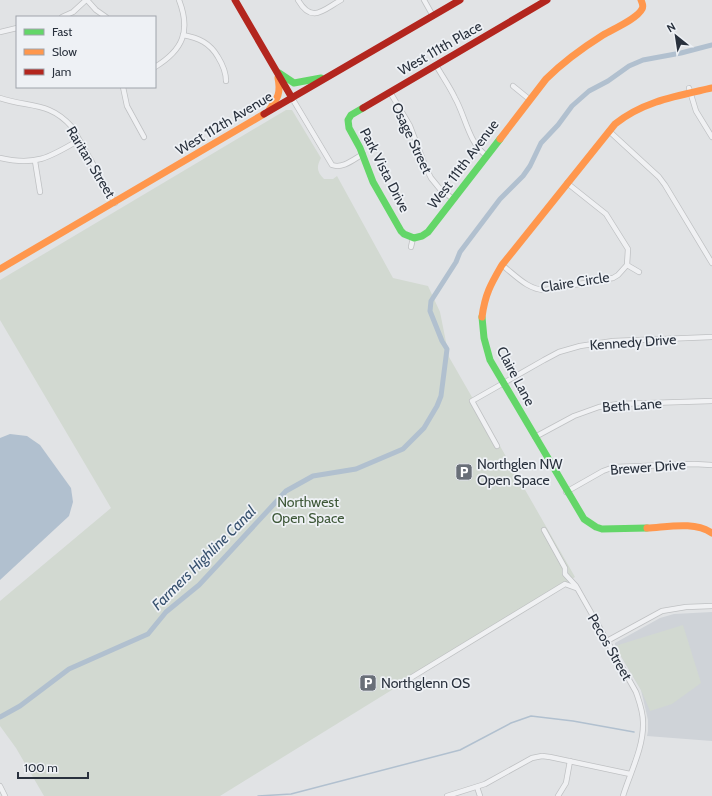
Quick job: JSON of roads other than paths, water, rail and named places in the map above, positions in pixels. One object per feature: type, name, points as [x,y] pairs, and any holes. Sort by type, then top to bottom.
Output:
[{"type":"street","points":[[64,16],[72,12],[87,0],[96,10],[105,16]]},
{"type":"street","points":[[156,65],[176,51],[183,35],[183,16],[179,0]]},
{"type":"street","points":[[235,0],[332,165],[336,167],[341,166],[363,154]]},
{"type":"street","points":[[298,0],[303,8],[314,14],[341,0]]},
{"type":"street","points":[[424,0],[433,16]]},
{"type":"street","name":"West 112th Avenue","points":[[0,269],[460,0]]},
{"type":"street","name":"West 111th Place","points":[[348,120],[351,114],[547,0]]},
{"type":"street","name":"West 111th Avenue","points":[[413,238],[424,235],[546,79],[554,71],[602,36],[637,15],[642,9],[643,5],[641,0]]},
{"type":"street","points":[[0,32],[16,28]]},
{"type":"street","points":[[183,35],[199,39],[211,46],[226,71],[226,81]]},
{"type":"street","points":[[436,65],[456,98],[474,142],[481,152],[486,155]]},
{"type":"street","points":[[276,72],[294,83],[329,76]]},
{"type":"street","points":[[267,113],[280,94],[276,72]]},
{"type":"street","points":[[513,86],[529,99]]},
{"type":"street","points":[[122,88],[127,106],[144,137]]},
{"type":"street","name":"Claire Lane","points":[[712,88],[690,90],[640,108],[621,119],[609,130],[502,265],[486,295],[482,319],[487,353],[566,492],[588,523],[599,528],[607,529],[696,526],[706,528],[712,533]]},
{"type":"street","points":[[690,90],[696,111],[712,137]]},
{"type":"street","name":"Osage Street","points":[[390,92],[410,126],[426,168],[440,189],[453,199]]},
{"type":"street","name":"Raritan Street","points":[[0,98],[40,106],[53,111],[62,117],[72,127],[115,203]]},
{"type":"street","name":"Park Vista Drive","points":[[348,120],[349,128],[363,154],[373,182],[402,231],[407,236],[413,238]]},
{"type":"street","points":[[609,130],[659,176],[666,185],[712,263]]},
{"type":"street","points":[[0,158],[35,161],[52,156],[79,140]]},
{"type":"street","points":[[35,161],[40,192]]},
{"type":"street","name":"Claire Circle","points":[[502,265],[529,286],[537,290],[545,290],[613,278],[618,275],[627,265],[628,249],[606,214],[567,184]]},
{"type":"street","points":[[411,247],[413,238]]},
{"type":"street","name":"Claire Circle","points":[[627,265],[639,272]]},
{"type":"street","name":"Kennedy Drive","points":[[497,446],[472,401],[560,352],[587,344],[613,341],[712,337]]},
{"type":"street","name":"Beth Lane","points":[[535,437],[574,416],[599,406],[712,401]]},
{"type":"street","name":"Brewer Drive","points":[[566,492],[603,471],[614,467],[686,464],[712,465]]},
{"type":"street","name":"Pecos Street","points":[[544,530],[565,568],[565,574],[576,588],[636,692],[643,724],[641,739],[623,796]]},
{"type":"street","points":[[399,685],[565,584],[576,588]]},
{"type":"street","points":[[607,641],[662,611],[712,606]]},
{"type":"street","points":[[447,796],[492,781],[527,760],[537,756],[550,757],[630,774]]},
{"type":"street","points":[[558,796],[566,783],[570,761]]},
{"type":"street","points":[[0,786],[5,796]]},
{"type":"street","points":[[477,787],[480,796]]},
{"type":"water","points":[[10,434],[27,436],[40,445],[71,488],[73,502],[69,516],[0,580],[0,438]]},
{"type":"waterway","name":"Farmers Highline Canal","points":[[0,717],[20,706],[69,669],[148,634],[166,612],[199,585],[286,491],[313,476],[356,469],[403,449],[424,428],[441,396],[447,349],[442,341],[430,311],[431,301],[456,262],[460,252],[500,199],[523,176],[530,166],[541,143],[558,125],[572,106],[589,91],[608,81],[629,66],[643,60],[681,53],[712,45]]},
{"type":"waterway","points":[[258,796],[291,794],[460,750],[511,723],[531,716],[573,721],[634,732]]},
{"type":"place","name":"Northglen NW Open Space","points":[[464,472]]},
{"type":"place","name":"Northglenn OS","points":[[368,683]]},
{"type":"park label","name":"Northwest Open Space","points":[[308,510]]}]
